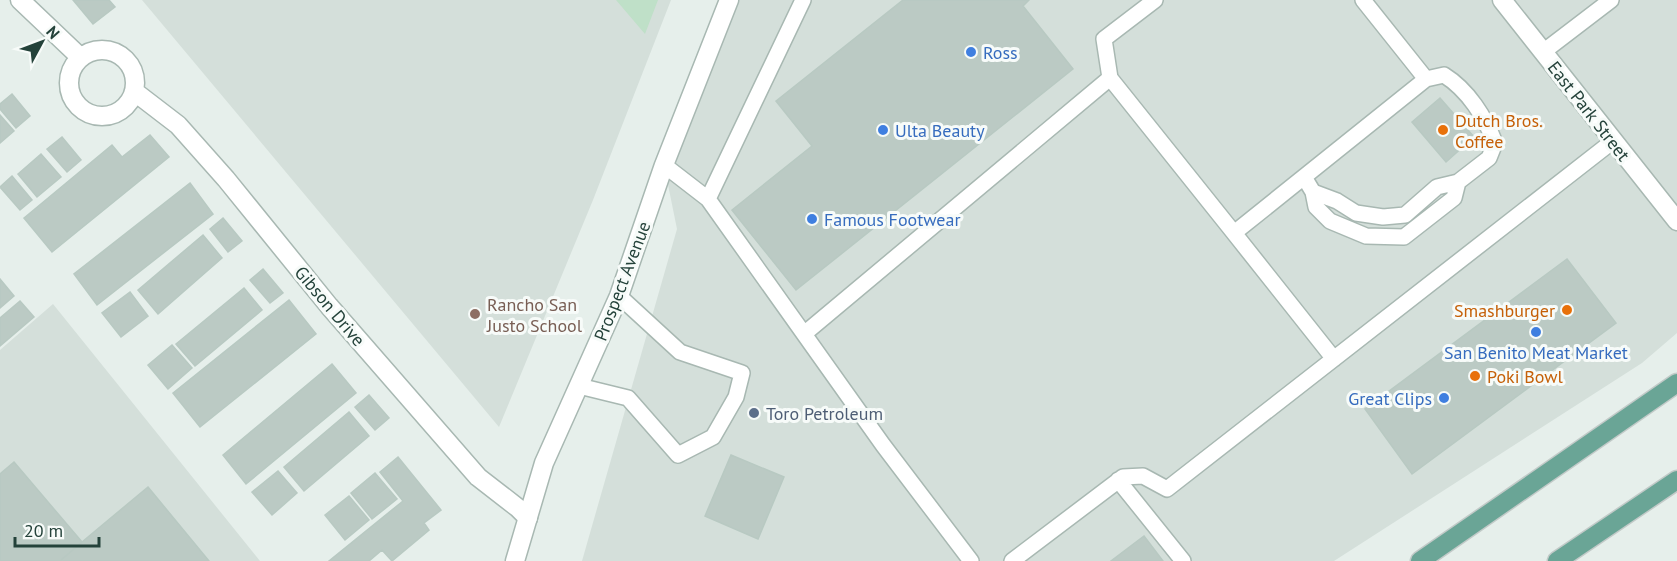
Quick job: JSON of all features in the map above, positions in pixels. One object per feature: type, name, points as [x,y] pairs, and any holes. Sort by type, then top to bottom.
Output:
[{"type":"main road","points":[[1420,561],[1677,383]]},
{"type":"main road","points":[[1557,561],[1677,480]]},
{"type":"street","points":[[20,0],[80,57]]},
{"type":"street","name":"Prospect Avenue","points":[[515,561],[544,463],[619,296],[664,165],[729,0]]},
{"type":"street","name":"East Park Street","points":[[1502,0],[1677,221]]},
{"type":"street","points":[[95,50],[110,50],[122,56],[132,67],[136,80],[135,92],[127,106],[113,115],[97,116],[83,110],[74,100],[69,88],[70,74],[80,57],[95,50]]},
{"type":"street","name":"Gibson Drive","points":[[135,92],[178,125],[226,179],[328,306],[478,477],[528,518]]},
{"type":"lane","points":[[708,199],[803,0]]},
{"type":"lane","points":[[1155,0],[1104,39],[1110,78],[1334,358]]},
{"type":"lane","points":[[1363,0],[1426,79]]},
{"type":"lane","points":[[1543,52],[1611,0]]},
{"type":"lane","points":[[1234,233],[1426,79],[1444,75],[1457,83],[1487,123],[1495,143],[1489,158],[1458,182],[1437,187],[1405,215],[1383,217],[1356,213],[1336,201],[1313,192]]},
{"type":"lane","points":[[804,334],[1110,78]]},
{"type":"lane","points":[[1012,561],[1123,477],[1143,476],[1167,489],[1613,141]]},
{"type":"lane","points":[[664,165],[708,199],[884,445],[971,561]]},
{"type":"lane","points":[[1304,177],[1313,192],[1316,207],[1330,221],[1366,236],[1404,237],[1454,198],[1458,182]]},
{"type":"lane","points":[[579,386],[628,398],[678,455],[713,436],[736,396],[742,374],[680,352],[619,296]]},
{"type":"lane","points":[[1118,480],[1183,561]]},
{"type":"shaded area","name":"Rancho San Justo School","points":[[142,0],[671,0],[593,200],[499,427]]},
{"type":"shaded area","points":[[739,0],[1677,0],[1677,333],[1642,363],[1334,561],[582,561],[677,229],[664,165]]},
{"type":"shaded area","points":[[53,304],[260,561],[0,561],[0,350]]},
{"type":"green space","points":[[616,0],[658,0],[645,34]]},
{"type":"building","points":[[73,0],[109,0],[115,7],[93,24]]},
{"type":"building","points":[[903,0],[1029,0],[1023,6],[1073,69],[796,290],[732,210],[812,146],[776,101]]},
{"type":"building","points":[[12,94],[30,116],[16,128],[0,109],[0,104]]},
{"type":"building","name":"Dutch Bros. Coffee","points":[[1440,98],[1474,137],[1446,162],[1412,122]]},
{"type":"building","points":[[0,115],[14,131],[0,143]]},
{"type":"building","points":[[150,135],[169,157],[52,252],[24,218],[112,145],[122,157]]},
{"type":"building","points":[[62,137],[81,160],[67,172],[47,149]]},
{"type":"building","points":[[41,154],[61,177],[37,197],[18,174]]},
{"type":"building","points":[[12,176],[32,200],[20,210],[0,187]]},
{"type":"building","points":[[190,183],[213,214],[97,305],[74,274]]},
{"type":"building","points":[[223,218],[242,241],[228,252],[210,229]]},
{"type":"building","points":[[203,235],[222,258],[158,314],[138,290]]},
{"type":"building","points":[[1567,259],[1616,323],[1412,474],[1365,409]]},
{"type":"building","points":[[263,269],[283,293],[270,303],[250,280]]},
{"type":"building","points":[[0,279],[14,296],[0,308]]},
{"type":"building","points":[[244,288],[262,310],[195,366],[176,344]]},
{"type":"building","points":[[130,292],[148,316],[121,337],[102,313]]},
{"type":"building","points":[[289,300],[316,334],[200,427],[173,393]]},
{"type":"building","points":[[20,301],[34,317],[0,346],[0,318]]},
{"type":"building","points":[[172,345],[192,368],[168,389],[148,365]]},
{"type":"building","points":[[332,364],[356,393],[246,484],[223,455]]},
{"type":"building","points":[[369,395],[389,418],[375,430],[355,407]]},
{"type":"building","points":[[349,412],[369,436],[304,491],[284,467]]},
{"type":"building","points":[[731,455],[784,477],[758,539],[705,516]]},
{"type":"building","points":[[398,457],[441,510],[424,523],[429,530],[392,561],[382,550],[369,561],[329,561],[403,501],[380,472]]},
{"type":"building","points":[[14,462],[82,542],[60,561],[0,561],[0,474]]},
{"type":"building","points":[[278,471],[297,493],[272,515],[252,492]]},
{"type":"building","points":[[375,473],[397,499],[372,519],[351,493]]},
{"type":"building","points":[[148,487],[209,561],[60,561],[82,542]]},
{"type":"building","points":[[349,496],[369,520],[345,540],[325,515]]},
{"type":"building","points":[[1144,536],[1163,561],[1111,561]]},
{"type":"place","name":"Ross","points":[[971,52]]},
{"type":"place","name":"Ulta Beauty","points":[[883,130]]},
{"type":"place","name":"Dutch Bros. Coffee","points":[[1443,130]]},
{"type":"place","name":"Famous Footwear","points":[[812,219]]},
{"type":"place","name":"Smashburger","points":[[1567,310]]},
{"type":"place","name":"Rancho San Justo School","points":[[475,314]]},
{"type":"place","name":"San Benito Meat Market","points":[[1536,332]]},
{"type":"place","name":"Poki Bowl","points":[[1475,376]]},
{"type":"place","name":"Great Clips","points":[[1444,398]]},
{"type":"place","name":"Toro Petroleum","points":[[754,413]]}]
